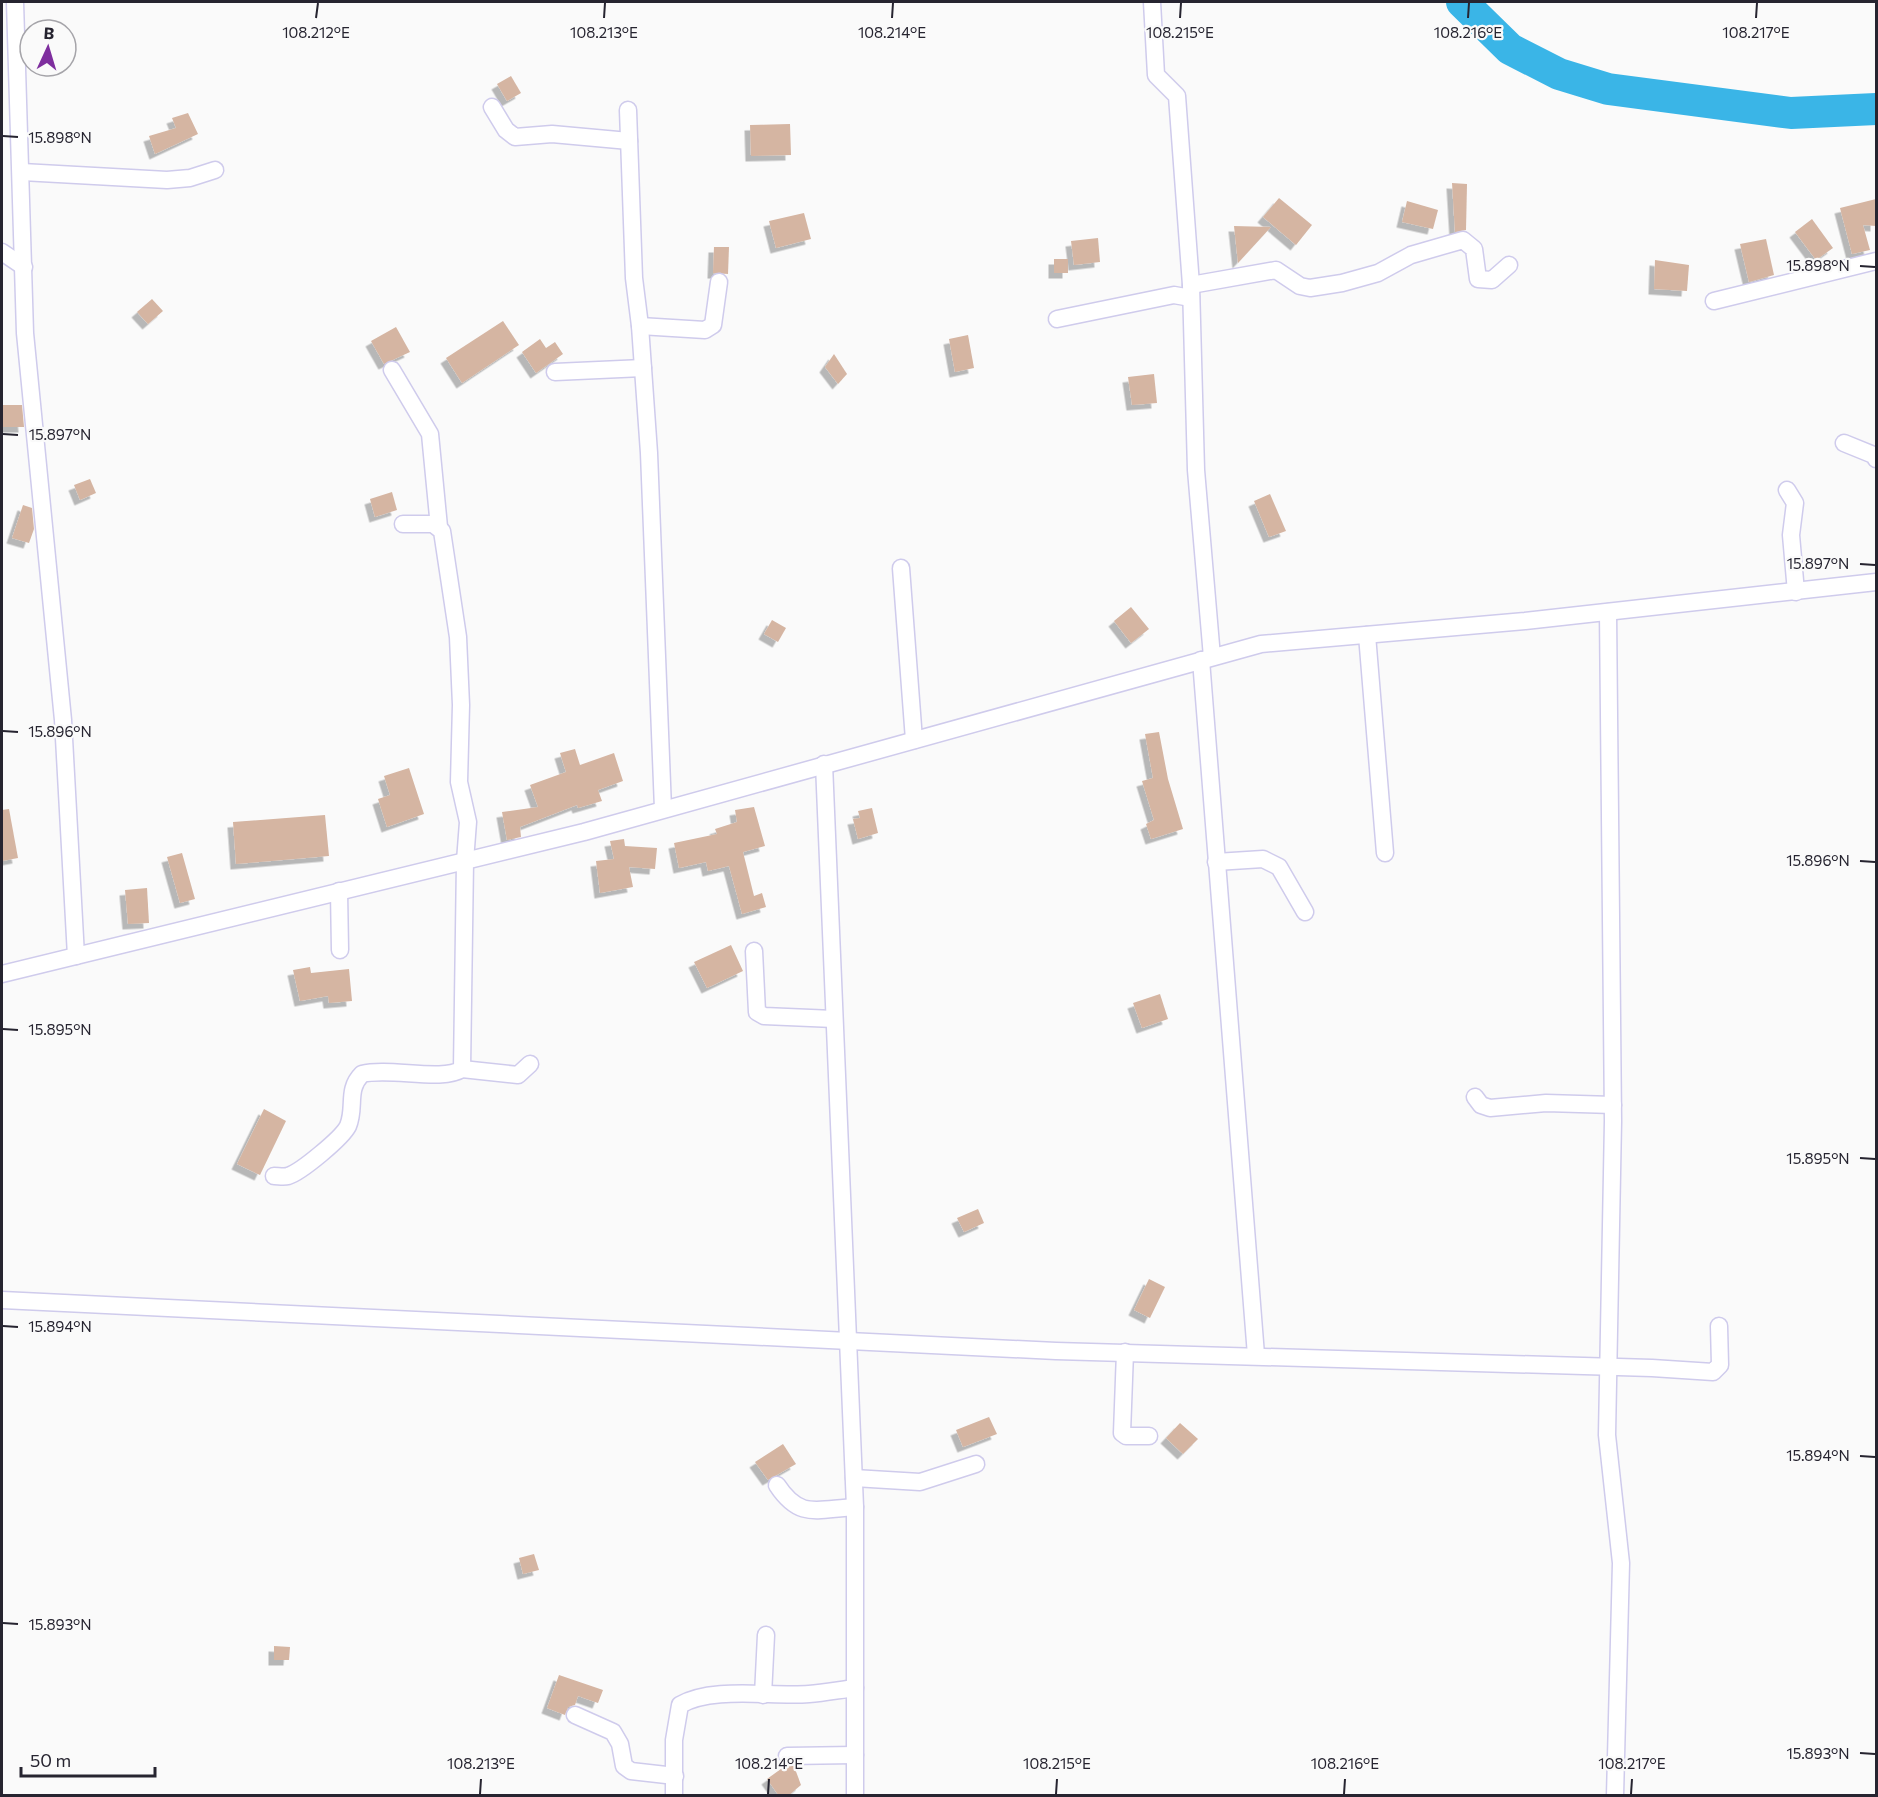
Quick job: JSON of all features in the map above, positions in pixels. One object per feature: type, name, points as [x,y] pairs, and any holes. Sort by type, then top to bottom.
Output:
[{"type":"street","points":[[15,2],[22,172],[25,333],[63,720],[76,956]]},
{"type":"street","points":[[1152,2],[1155,75],[1177,96],[1191,292],[1196,470],[1216,862],[1256,1355]]},
{"type":"street","points":[[492,107],[506,130],[515,137],[552,134],[629,141]]},
{"type":"street","points":[[628,110],[634,278],[640,326],[649,453],[663,809]]},
{"type":"street","points":[[22,172],[167,180],[190,178],[215,170]]},
{"type":"street","points":[[1057,319],[1191,292],[1276,270],[1300,286],[1310,288],[1342,283],[1378,273],[1411,255],[1463,240],[1474,249],[1478,279],[1492,280],[1509,264]]},
{"type":"street","points":[[2,252],[24,267]]},
{"type":"street","points":[[1714,301],[1876,261]]},
{"type":"street","points":[[640,326],[705,330],[713,325],[716,315],[718,282]]},
{"type":"street","points":[[555,372],[643,368]]},
{"type":"street","points":[[392,370],[430,434],[440,527],[458,637],[461,705],[459,782],[468,822],[465,861],[462,1069]]},
{"type":"street","points":[[1844,443],[1875,456],[1876,459]]},
{"type":"street","points":[[1787,490],[1795,503],[1791,535],[1796,592]]},
{"type":"street","points":[[403,524],[432,524],[440,527]]},
{"type":"street","points":[[901,568],[914,740]]},
{"type":"street","points":[[2,974],[465,861],[663,809],[1261,644],[1608,612],[1876,582]]},
{"type":"street","points":[[1608,612],[1613,1105],[1607,1435],[1621,1563],[1614,1796]]},
{"type":"street","points":[[1367,635],[1385,853]]},
{"type":"street","points":[[824,764],[855,1507],[855,1796]]},
{"type":"street","points":[[1216,862],[1263,859],[1280,867],[1305,912]]},
{"type":"street","points":[[339,891],[340,950]]},
{"type":"street","points":[[754,951],[757,1012],[764,1016],[834,1019]]},
{"type":"street","points":[[274,1176],[287,1176],[300,1170],[340,1137],[348,1126],[351,1114],[352,1089],[362,1074],[378,1070],[450,1074],[462,1069],[518,1075],[530,1064]]},
{"type":"street","points":[[1475,1097],[1481,1105],[1490,1108],[1546,1103],[1613,1105]]},
{"type":"street","points":[[2,1300],[1125,1352],[1713,1372],[1720,1365],[1719,1326]]},
{"type":"street","points":[[1125,1352],[1122,1433],[1126,1436],[1149,1436]]},
{"type":"street","points":[[854,1478],[920,1482],[976,1464]]},
{"type":"street","points":[[777,1485],[789,1503],[802,1510],[855,1507]]},
{"type":"street","points":[[763,1695],[766,1635]]},
{"type":"street","points":[[674,1796],[675,1729],[680,1705],[690,1699],[717,1696],[809,1694],[855,1688]]},
{"type":"street","points":[[575,1715],[613,1732],[620,1744],[624,1766],[631,1771],[675,1776]]},
{"type":"street","points":[[787,1756],[855,1755]]},
{"type":"building","points":[[511,76],[521,93],[507,101],[497,84]]},
{"type":"building","points":[[188,113],[198,134],[155,154],[149,136],[176,128],[172,118]]},
{"type":"building","points":[[790,124],[791,155],[751,156],[750,125]]},
{"type":"building","points":[[1452,183],[1467,184],[1466,230],[1455,232]]},
{"type":"building","points":[[1279,198],[1312,225],[1296,245],[1263,217]]},
{"type":"building","points":[[1876,199],[1876,226],[1863,225],[1870,250],[1852,254],[1840,208]]},
{"type":"building","points":[[1407,201],[1438,210],[1433,229],[1402,222]]},
{"type":"building","points":[[804,213],[811,239],[776,248],[769,221]]},
{"type":"building","points":[[1812,219],[1833,248],[1816,260],[1795,232]]},
{"type":"building","points":[[1234,226],[1271,227],[1238,263]]},
{"type":"building","points":[[1098,238],[1100,262],[1074,265],[1071,241]]},
{"type":"building","points":[[1766,239],[1774,275],[1749,282],[1740,244]]},
{"type":"building","points":[[714,247],[729,247],[728,274],[713,273]]},
{"type":"building","points":[[1054,259],[1068,259],[1068,273],[1054,273]]},
{"type":"building","points":[[1655,260],[1689,265],[1687,291],[1654,289]]},
{"type":"building","points":[[152,299],[163,311],[148,324],[137,312]]},
{"type":"building","points":[[503,321],[519,345],[462,383],[446,358]]},
{"type":"building","points":[[396,327],[410,352],[384,364],[371,341]]},
{"type":"building","points":[[968,335],[974,368],[955,372],[949,339]]},
{"type":"building","points":[[540,339],[546,348],[555,342],[563,354],[536,373],[522,352]]},
{"type":"building","points":[[834,354],[847,374],[838,384],[825,367]]},
{"type":"building","points":[[1154,374],[1157,403],[1132,405],[1128,377]]},
{"type":"building","points":[[2,405],[22,405],[24,427],[2,427]]},
{"type":"building","points":[[90,479],[96,493],[80,500],[74,485]]},
{"type":"building","points":[[392,492],[397,510],[375,517],[370,499]]},
{"type":"building","points":[[1270,494],[1286,531],[1269,537],[1254,501]]},
{"type":"building","points":[[23,505],[32,508],[34,529],[29,543],[12,538]]},
{"type":"building","points":[[1131,607],[1149,629],[1131,643],[1114,621]]},
{"type":"building","points":[[772,620],[786,628],[778,642],[764,634]]},
{"type":"building","points":[[1159,732],[1168,779],[1183,829],[1151,839],[1146,824],[1154,820],[1142,781],[1153,778],[1145,734]]},
{"type":"building","points":[[575,749],[580,765],[614,753],[623,781],[598,790],[602,801],[578,808],[577,805],[520,827],[521,837],[507,840],[502,812],[538,807],[530,785],[566,772],[560,753]]},
{"type":"building","points":[[409,768],[424,814],[387,827],[378,799],[390,795],[384,776]]},
{"type":"building","points":[[754,807],[765,846],[743,852],[754,896],[762,893],[766,907],[742,914],[729,866],[708,871],[706,862],[679,868],[674,843],[717,834],[715,829],[737,822],[735,810]]},
{"type":"building","points":[[872,808],[878,833],[858,839],[853,819],[860,818],[858,811]]},
{"type":"building","points":[[9,809],[18,858],[2,861],[2,810]]},
{"type":"building","points":[[325,815],[329,856],[236,864],[233,822]]},
{"type":"building","points":[[624,839],[625,846],[657,848],[655,869],[629,867],[633,887],[600,893],[596,861],[614,859],[610,841]]},
{"type":"building","points":[[182,853],[195,899],[180,903],[167,857]]},
{"type":"building","points":[[147,888],[149,923],[128,924],[125,890]]},
{"type":"building","points":[[731,945],[743,971],[707,988],[694,962]]},
{"type":"building","points":[[310,967],[311,973],[349,969],[352,1001],[329,1003],[328,996],[300,1001],[293,970]]},
{"type":"building","points":[[1160,994],[1168,1019],[1142,1028],[1133,1003]]},
{"type":"building","points":[[264,1109],[286,1121],[260,1175],[237,1164]]},
{"type":"building","points":[[978,1209],[984,1223],[964,1232],[957,1218]]},
{"type":"building","points":[[1149,1279],[1165,1287],[1150,1318],[1134,1310]]},
{"type":"building","points":[[989,1417],[997,1434],[963,1447],[956,1430]]},
{"type":"building","points":[[1180,1423],[1198,1439],[1183,1454],[1166,1438]]},
{"type":"building","points":[[783,1444],[796,1464],[768,1480],[755,1462]]},
{"type":"building","points":[[534,1554],[539,1570],[523,1574],[519,1558]]},
{"type":"building","points":[[274,1646],[290,1647],[289,1660],[274,1660]]},
{"type":"building","points":[[559,1675],[603,1690],[598,1703],[578,1696],[575,1705],[568,1707],[565,1715],[547,1708]]},
{"type":"building","points":[[785,1766],[794,1766],[801,1785],[788,1796],[779,1796],[767,1779]]},
{"type":"waterway","points":[[1462,2],[1510,49],[1559,74],[1608,89],[1791,113],[1876,109]]}]
